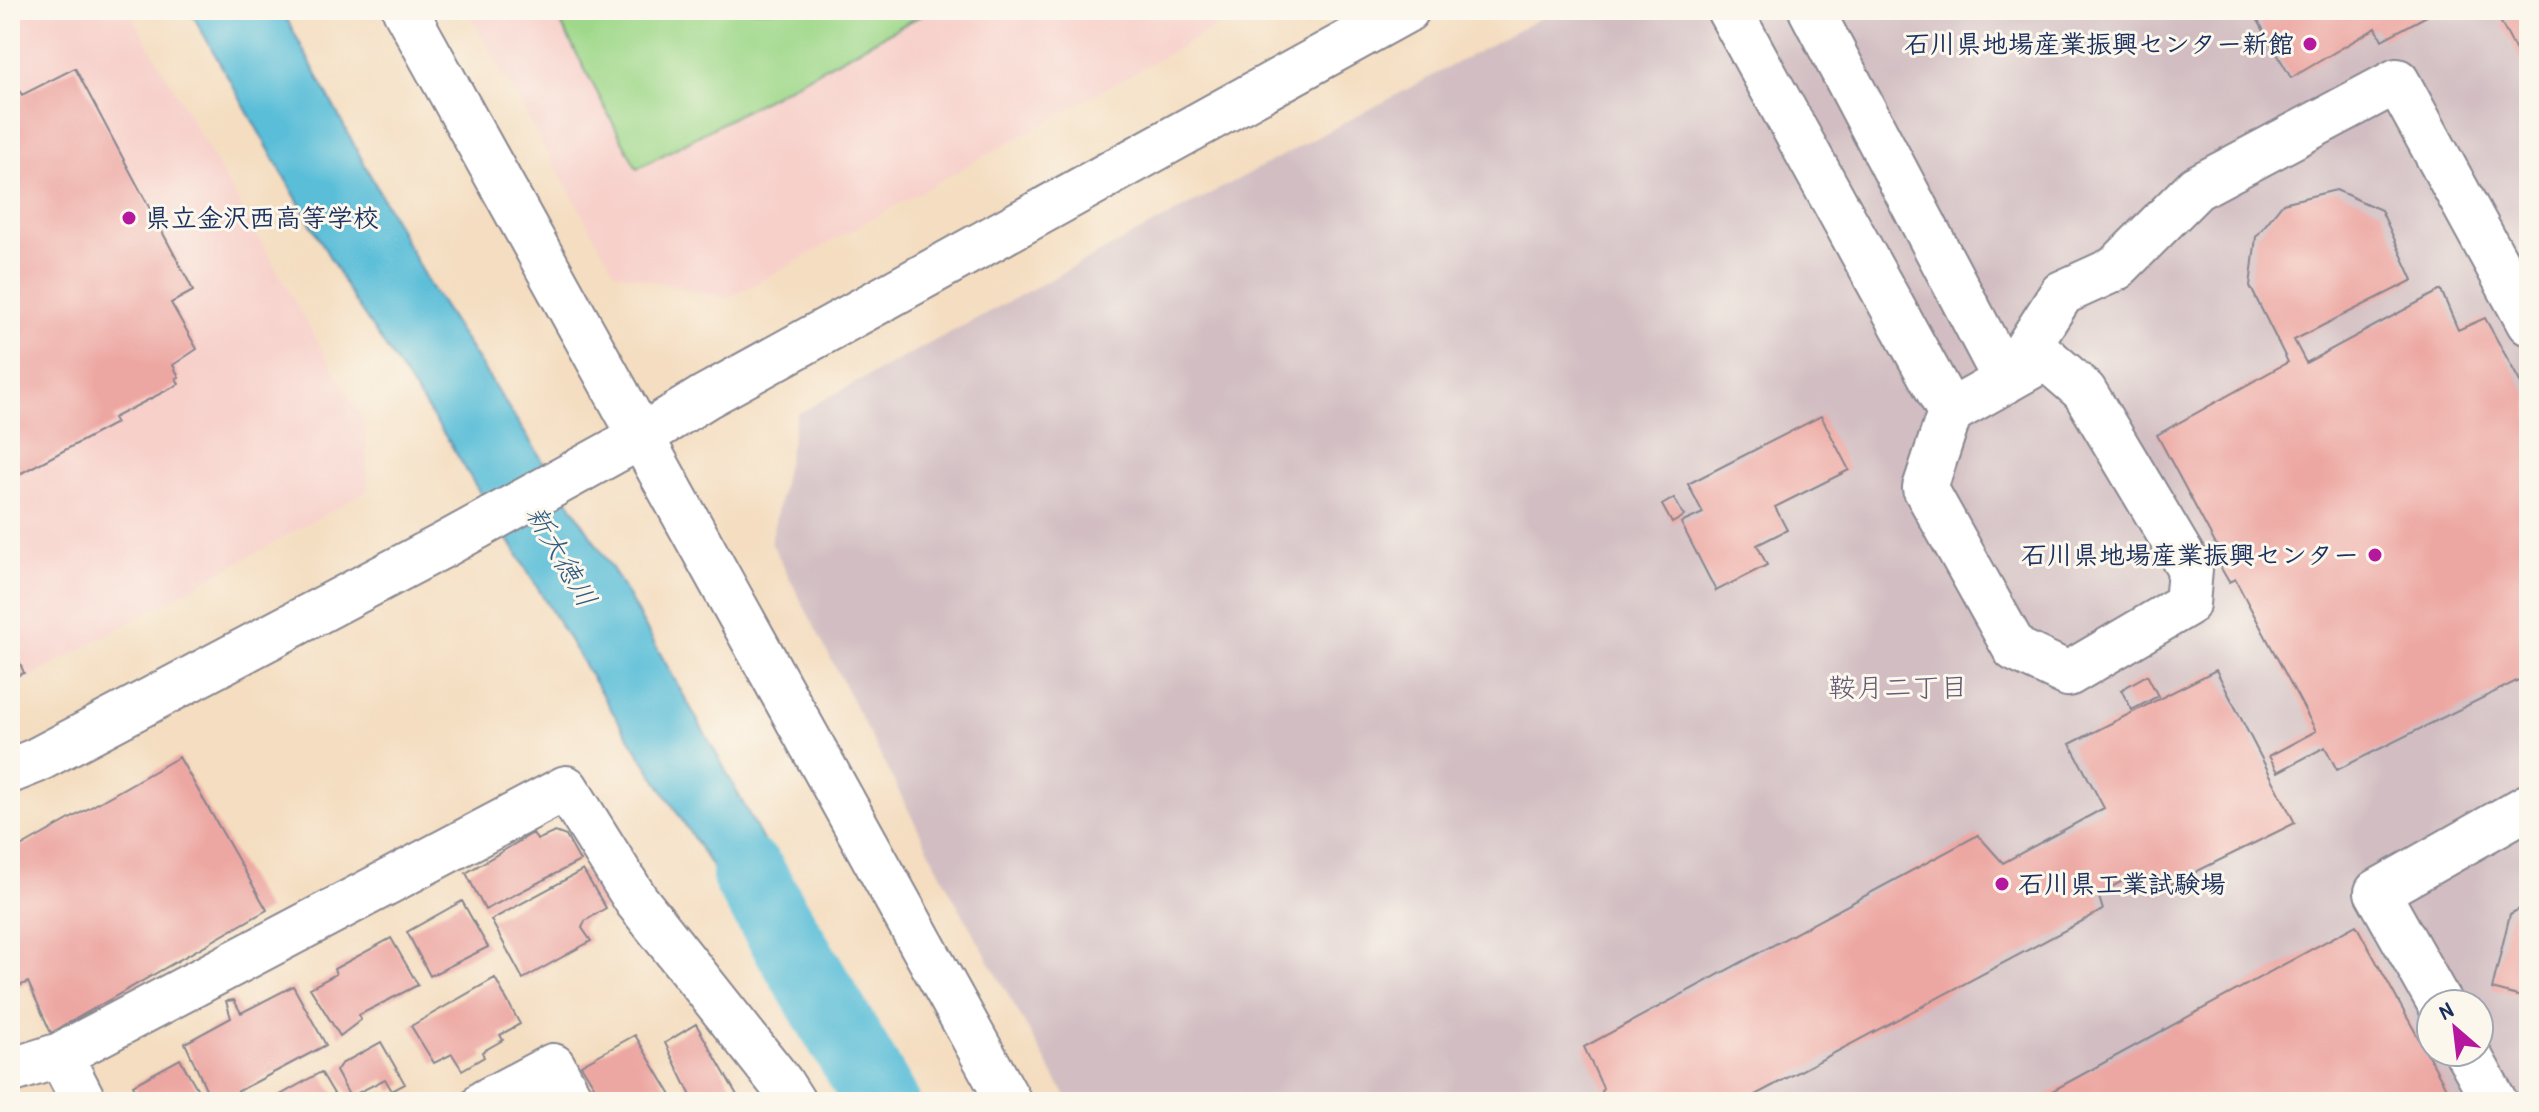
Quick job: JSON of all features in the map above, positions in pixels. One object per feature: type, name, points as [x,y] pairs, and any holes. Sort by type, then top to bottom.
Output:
[{"type":"street","points":[[405,10],[1009,1102]]},
{"type":"street","points":[[10,771],[35,761],[446,544],[642,436],[705,397],[1407,10]]},
{"type":"street","points":[[1729,10],[1950,412]]},
{"type":"street","points":[[1811,10],[2006,381]]},
{"type":"street","points":[[2006,381],[2062,293],[2115,269],[2196,188],[2397,81],[2529,323]]},
{"type":"street","points":[[2046,358],[2084,391],[2190,569],[2187,604],[2068,674],[2015,649],[1925,488],[1950,412],[2046,358]]},
{"type":"street","points":[[10,1071],[60,1055],[566,788],[636,900],[793,1102]]},
{"type":"street","points":[[2431,988],[2377,892],[2529,806]]},
{"type":"street","points":[[60,1055],[84,1102]]},
{"type":"street","points":[[485,1102],[553,1066],[572,1102]]},
{"type":"street","points":[[2476,1068],[2495,1102]]},
{"type":"shaded area","name":"県立金沢西高等学校","points":[[10,10],[129,10],[366,426],[367,491],[10,689]]},
{"type":"shaded area","points":[[467,10],[1247,10],[728,299],[615,272]]},
{"type":"shaded area","points":[[1556,10],[2529,10],[2529,1102],[1069,1102],[953,897],[771,542],[797,414]]},
{"type":"green space","points":[[554,10],[931,10],[637,169]]},
{"type":"water","points":[[190,10],[282,10],[428,283],[615,573],[820,948],[786,977],[609,706],[448,440],[355,302]]},
{"type":"building","name":"石川県地場産業振興センター新館","points":[[2252,10],[2408,10],[2399,16],[2410,10],[2438,10],[2382,40],[2376,28],[2291,78]]},
{"type":"building","points":[[2529,10],[2529,56],[2521,60],[2501,23]]},
{"type":"building","points":[[75,68],[190,284],[193,291],[171,303],[197,349],[173,365],[179,384],[113,418],[116,423],[10,479],[10,73],[22,95]]},
{"type":"building","name":"石川県地場産業振興センター","points":[[2336,190],[2381,210],[2413,280],[2294,340],[2306,363],[2441,290],[2458,330],[2485,318],[2529,398],[2529,675],[2337,770],[2325,747],[2278,772],[2269,756],[2316,731],[2235,579],[2229,582],[2218,563],[2224,560],[2157,435],[2288,362],[2250,286],[2256,237],[2283,203]]},
{"type":"building","points":[[1821,416],[1849,470],[1775,507],[1787,530],[1757,545],[1767,565],[1716,591],[1681,523],[1703,513],[1688,484]]},
{"type":"building","points":[[1674,498],[1684,516],[1672,523],[1662,505]]},
{"type":"building","points":[[17,656],[24,673],[10,678],[10,658]]},
{"type":"building","name":"石川県工業試験場","points":[[2216,670],[2295,823],[2151,894],[2136,874],[2098,894],[2103,910],[1742,1102],[1604,1102],[1601,1096],[1603,1088],[1584,1047],[1978,835],[2003,863],[2104,808],[2070,744]]},
{"type":"building","points":[[2147,675],[2158,696],[2132,710],[2121,690]]},
{"type":"building","points":[[179,757],[267,910],[51,1033],[28,982],[10,990],[10,853]]},
{"type":"building","points":[[555,832],[566,836],[580,861],[485,910],[466,873],[533,833],[537,840]]},
{"type":"building","points":[[583,870],[606,908],[585,921],[582,928],[591,941],[523,979],[491,920]]},
{"type":"building","points":[[462,901],[488,947],[430,976],[407,932]]},
{"type":"building","points":[[2529,904],[2529,999],[2492,988],[2510,914]]},
{"type":"building","points":[[2356,925],[2415,1032],[2415,1068],[2435,1068],[2454,1102],[2032,1102]]},
{"type":"building","points":[[391,938],[418,985],[359,1015],[361,1020],[340,1036],[310,988],[336,974],[334,969]]},
{"type":"building","points":[[495,978],[520,1024],[500,1035],[503,1040],[482,1052],[484,1057],[462,1070],[452,1054],[434,1063],[411,1026]]},
{"type":"building","points":[[293,986],[326,1045],[218,1102],[212,1102],[185,1043],[231,1018],[226,1001],[234,1000],[241,1013]]},
{"type":"building","points":[[696,1024],[741,1102],[694,1102],[665,1043]]},
{"type":"building","points":[[635,1035],[672,1097],[661,1102],[653,1094],[634,1102],[629,1097],[619,1102],[604,1102],[581,1065]]},
{"type":"building","points":[[381,1042],[405,1084],[392,1091],[385,1079],[350,1097],[336,1071],[341,1064]]},
{"type":"building","points":[[180,1059],[205,1102],[142,1102],[133,1085]]},
{"type":"building","points":[[321,1072],[339,1102],[268,1102]]},
{"type":"waterway","name":"新大徳川","points":[[749,875],[882,1102]]},
{"type":"place","name":"石川県地場産業振興センター新館","points":[[2310,44]]},
{"type":"place","name":"県立金沢西高等学校","points":[[129,218]]},
{"type":"place","name":"石川県地場産業振興センター","points":[[2375,555]]},
{"type":"place","name":"石川県工業試験場","points":[[2002,884]]},
{"type":"district","name":"鞍月二丁目","points":[[1898,687]]}]
